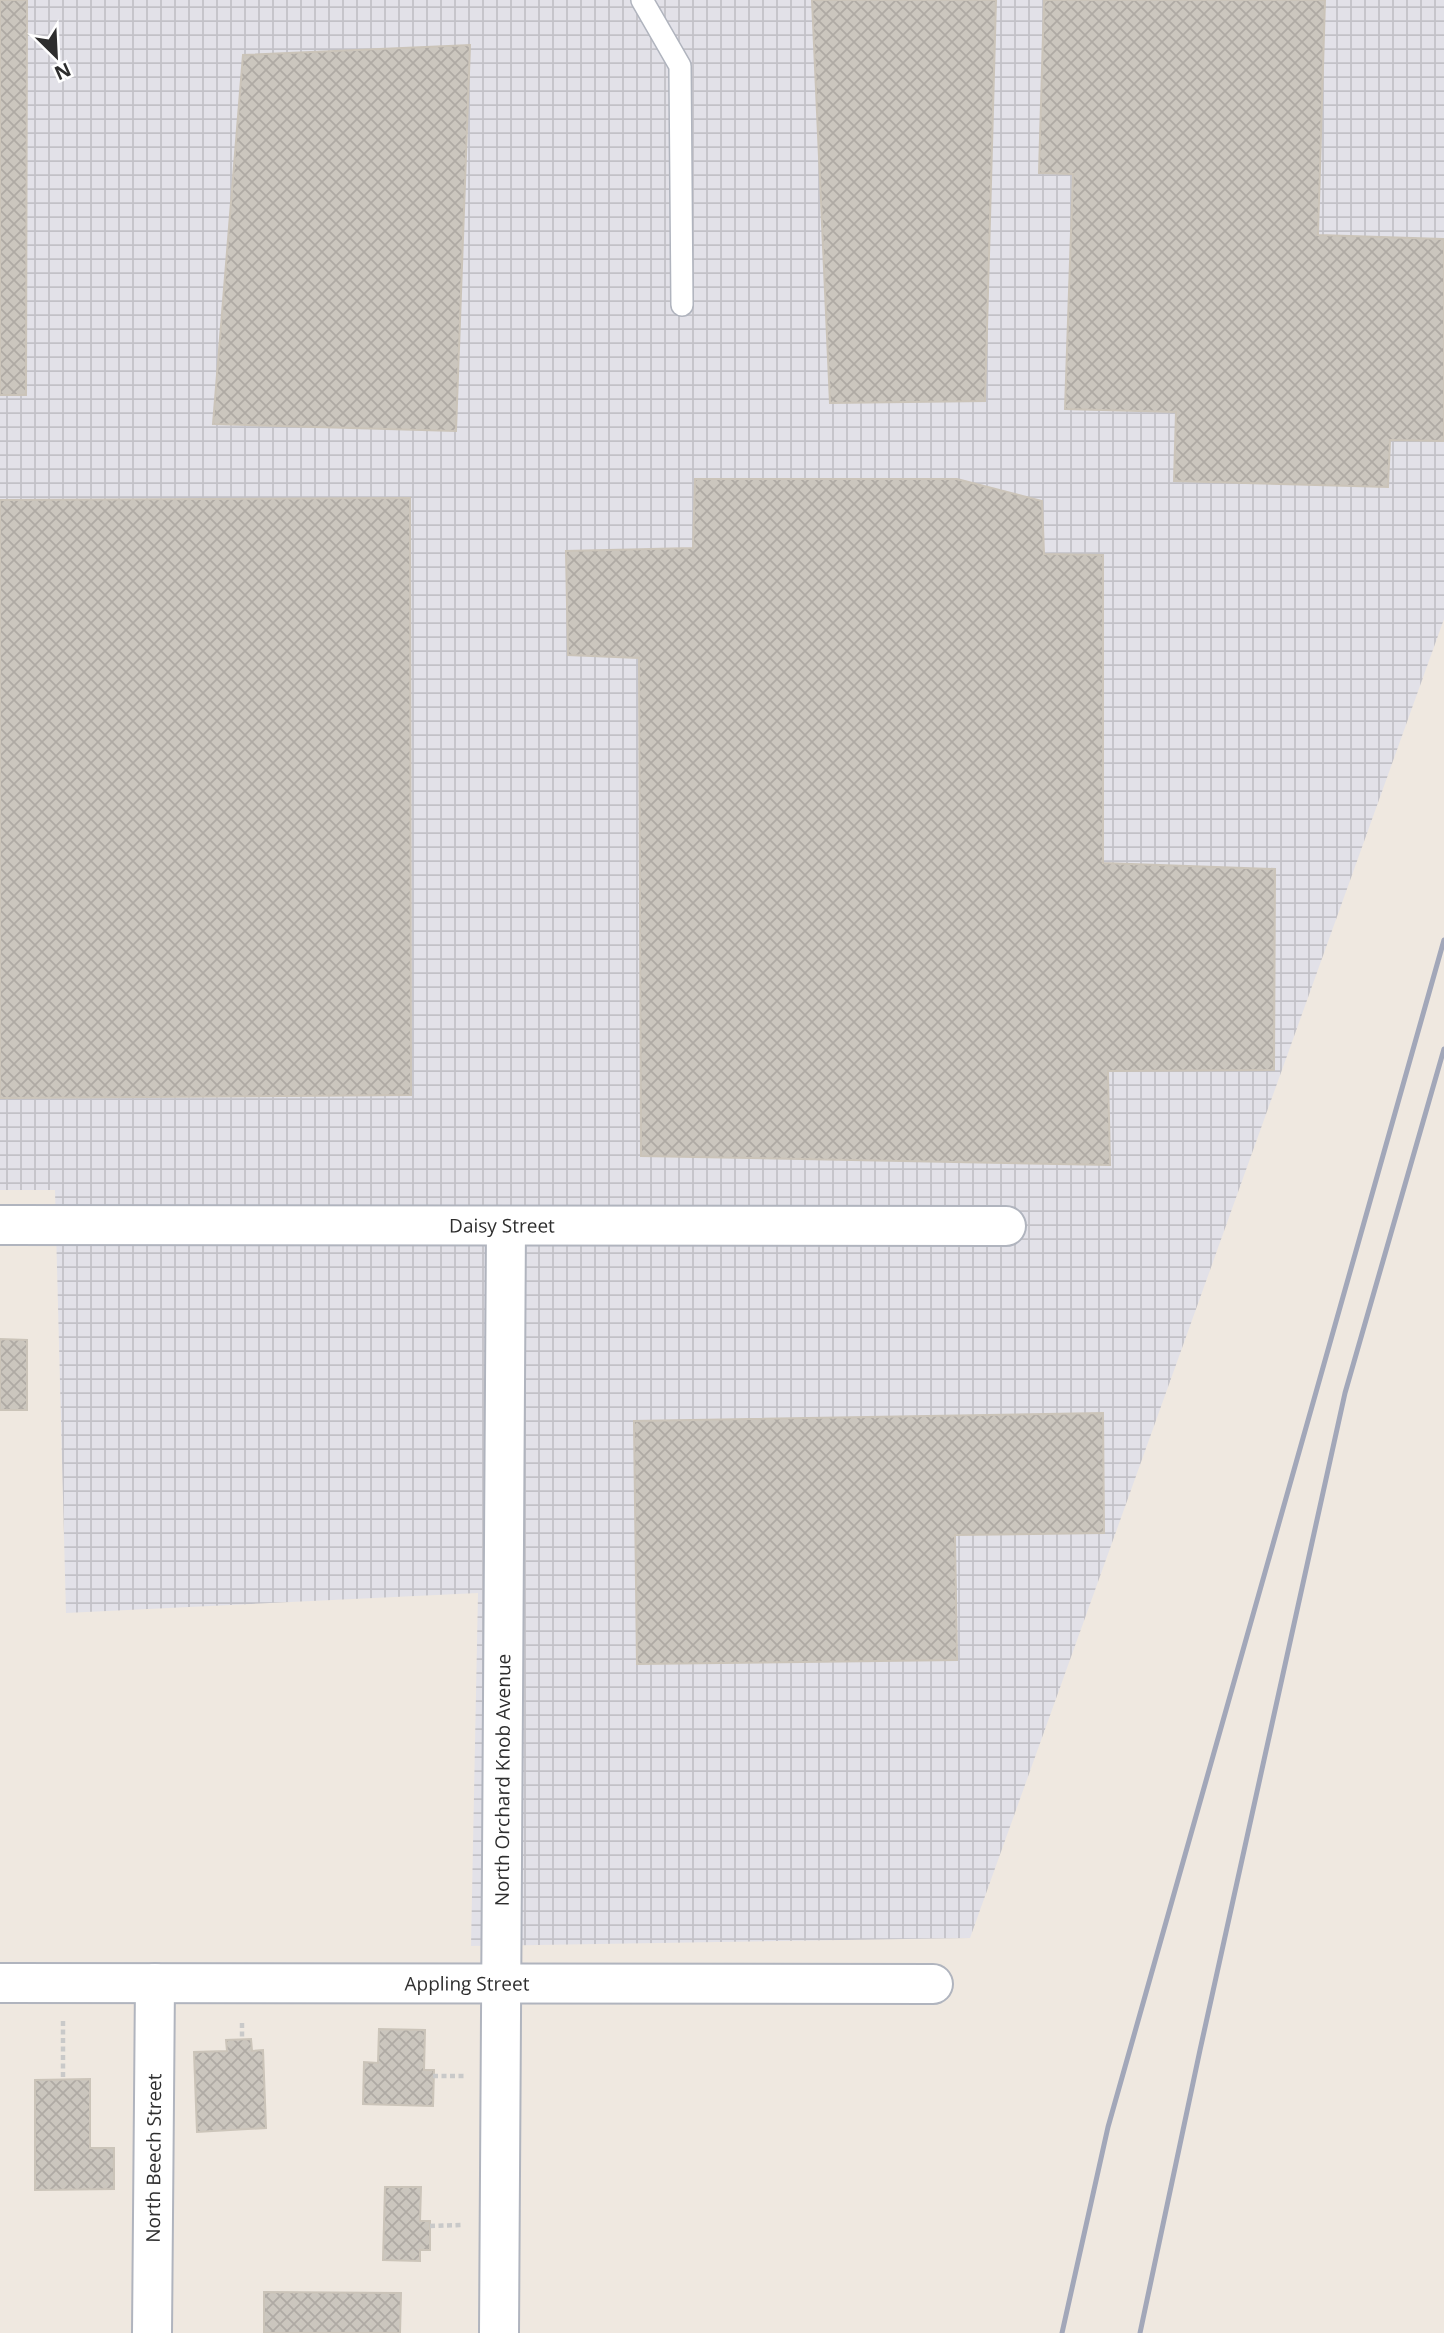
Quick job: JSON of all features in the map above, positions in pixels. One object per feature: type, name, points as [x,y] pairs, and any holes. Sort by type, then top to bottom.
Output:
[{"type":"street","name":"Daisy Street","points":[[0,1225],[1006,1226]]},
{"type":"street","name":"North Orchard Knob Avenue","points":[[499,2333],[506,1226]]},
{"type":"street","name":"Appling Street","points":[[0,1983],[933,1984]]},
{"type":"street","name":"North Beech Street","points":[[152,2333],[155,1983]]},
{"type":"lane","points":[[642,0],[680,66],[682,305]]},
{"type":"path","points":[[63,2012],[63,2080]]},
{"type":"path","points":[[241,2012],[242,2039]]},
{"type":"path","points":[[430,2226],[472,2224]]},
{"type":"shaded area","points":[[0,0],[1444,0],[1444,619],[970,1938],[471,1946],[478,1593],[66,1613],[55,1190],[0,1190]]},
{"type":"building","points":[[0,0],[27,0],[26,395],[0,395]]},
{"type":"building","points":[[812,0],[996,0],[985,401],[830,403]]},
{"type":"building","points":[[1044,0],[1325,0],[1318,235],[1444,239],[1444,441],[1390,440],[1388,487],[1174,481],[1176,412],[1065,409],[1073,174],[1039,173]]},
{"type":"building","points":[[470,45],[456,431],[213,424],[243,55]]},
{"type":"building","points":[[695,479],[957,479],[1042,501],[1044,554],[1103,555],[1103,863],[1275,869],[1274,1070],[1108,1071],[1110,1165],[641,1156],[639,658],[568,655],[566,551],[693,548]]},
{"type":"building","points":[[410,498],[411,1095],[0,1098],[0,500]]},
{"type":"building","points":[[0,1339],[27,1340],[27,1410],[0,1410]]},
{"type":"building","points":[[1103,1413],[1104,1533],[955,1535],[957,1660],[637,1664],[634,1421]]},
{"type":"building","points":[[379,2029],[425,2030],[424,2070],[434,2070],[433,2106],[363,2104],[364,2062],[378,2063]]},
{"type":"building","points":[[251,2039],[252,2051],[263,2050],[266,2128],[197,2132],[194,2052],[227,2051],[226,2040]]},
{"type":"building","points":[[90,2079],[90,2148],[114,2148],[114,2189],[35,2190],[35,2080]]},
{"type":"building","points":[[385,2187],[421,2187],[420,2221],[430,2221],[430,2250],[420,2250],[420,2261],[383,2260]]},
{"type":"building","points":[[264,2292],[401,2293],[400,2333],[264,2333]]},
{"type":"railway","points":[[1062,2333],[1108,2127],[1444,940]]},
{"type":"railway","points":[[1140,2333],[1345,1393],[1444,1049]]}]
